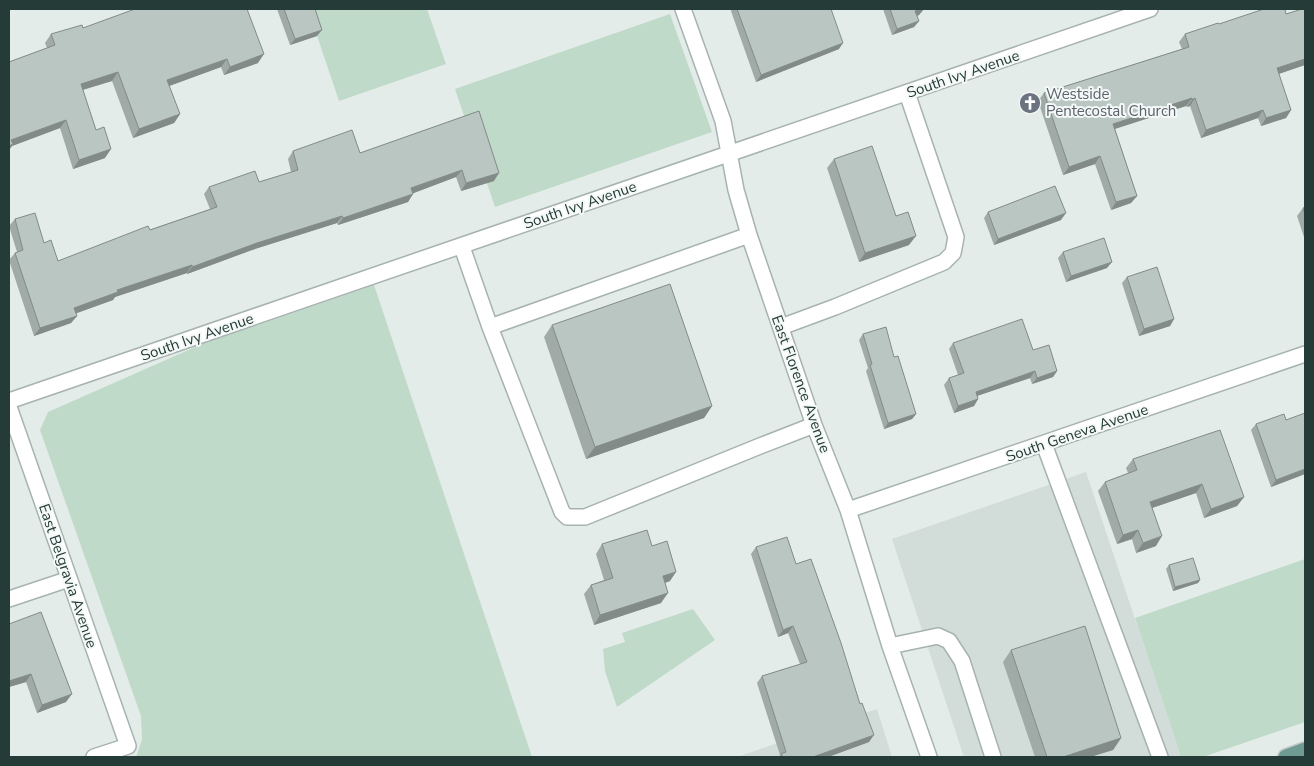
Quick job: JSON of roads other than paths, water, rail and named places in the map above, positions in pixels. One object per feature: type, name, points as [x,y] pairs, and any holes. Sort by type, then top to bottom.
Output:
[{"type":"main road","points":[[1286,757],[1305,750]]},
{"type":"street","name":"East Florence Avenue","points":[[683,9],[723,121],[736,190],[749,235],[814,425],[848,510],[890,646],[929,757]]},
{"type":"street","name":"South Ivy Avenue","points":[[9,401],[462,247],[1150,9]]},
{"type":"street","points":[[781,327],[944,262],[953,253],[956,237],[906,93]]},
{"type":"street","points":[[490,326],[749,235]]},
{"type":"street","points":[[462,247],[490,326],[562,512],[567,518],[585,517],[814,425]]},
{"type":"street","name":"South Geneva Avenue","points":[[848,510],[1305,354]]},
{"type":"street","name":"East Belgravia Avenue","points":[[9,407],[128,746],[94,757]]},
{"type":"street","points":[[1044,444],[1160,757]]},
{"type":"street","points":[[9,599],[69,579]]},
{"type":"street","points":[[890,646],[938,636],[949,642],[962,661],[993,757]]},
{"type":"place","name":"Westside Pentecostal Church","points":[[1030,103]]}]
